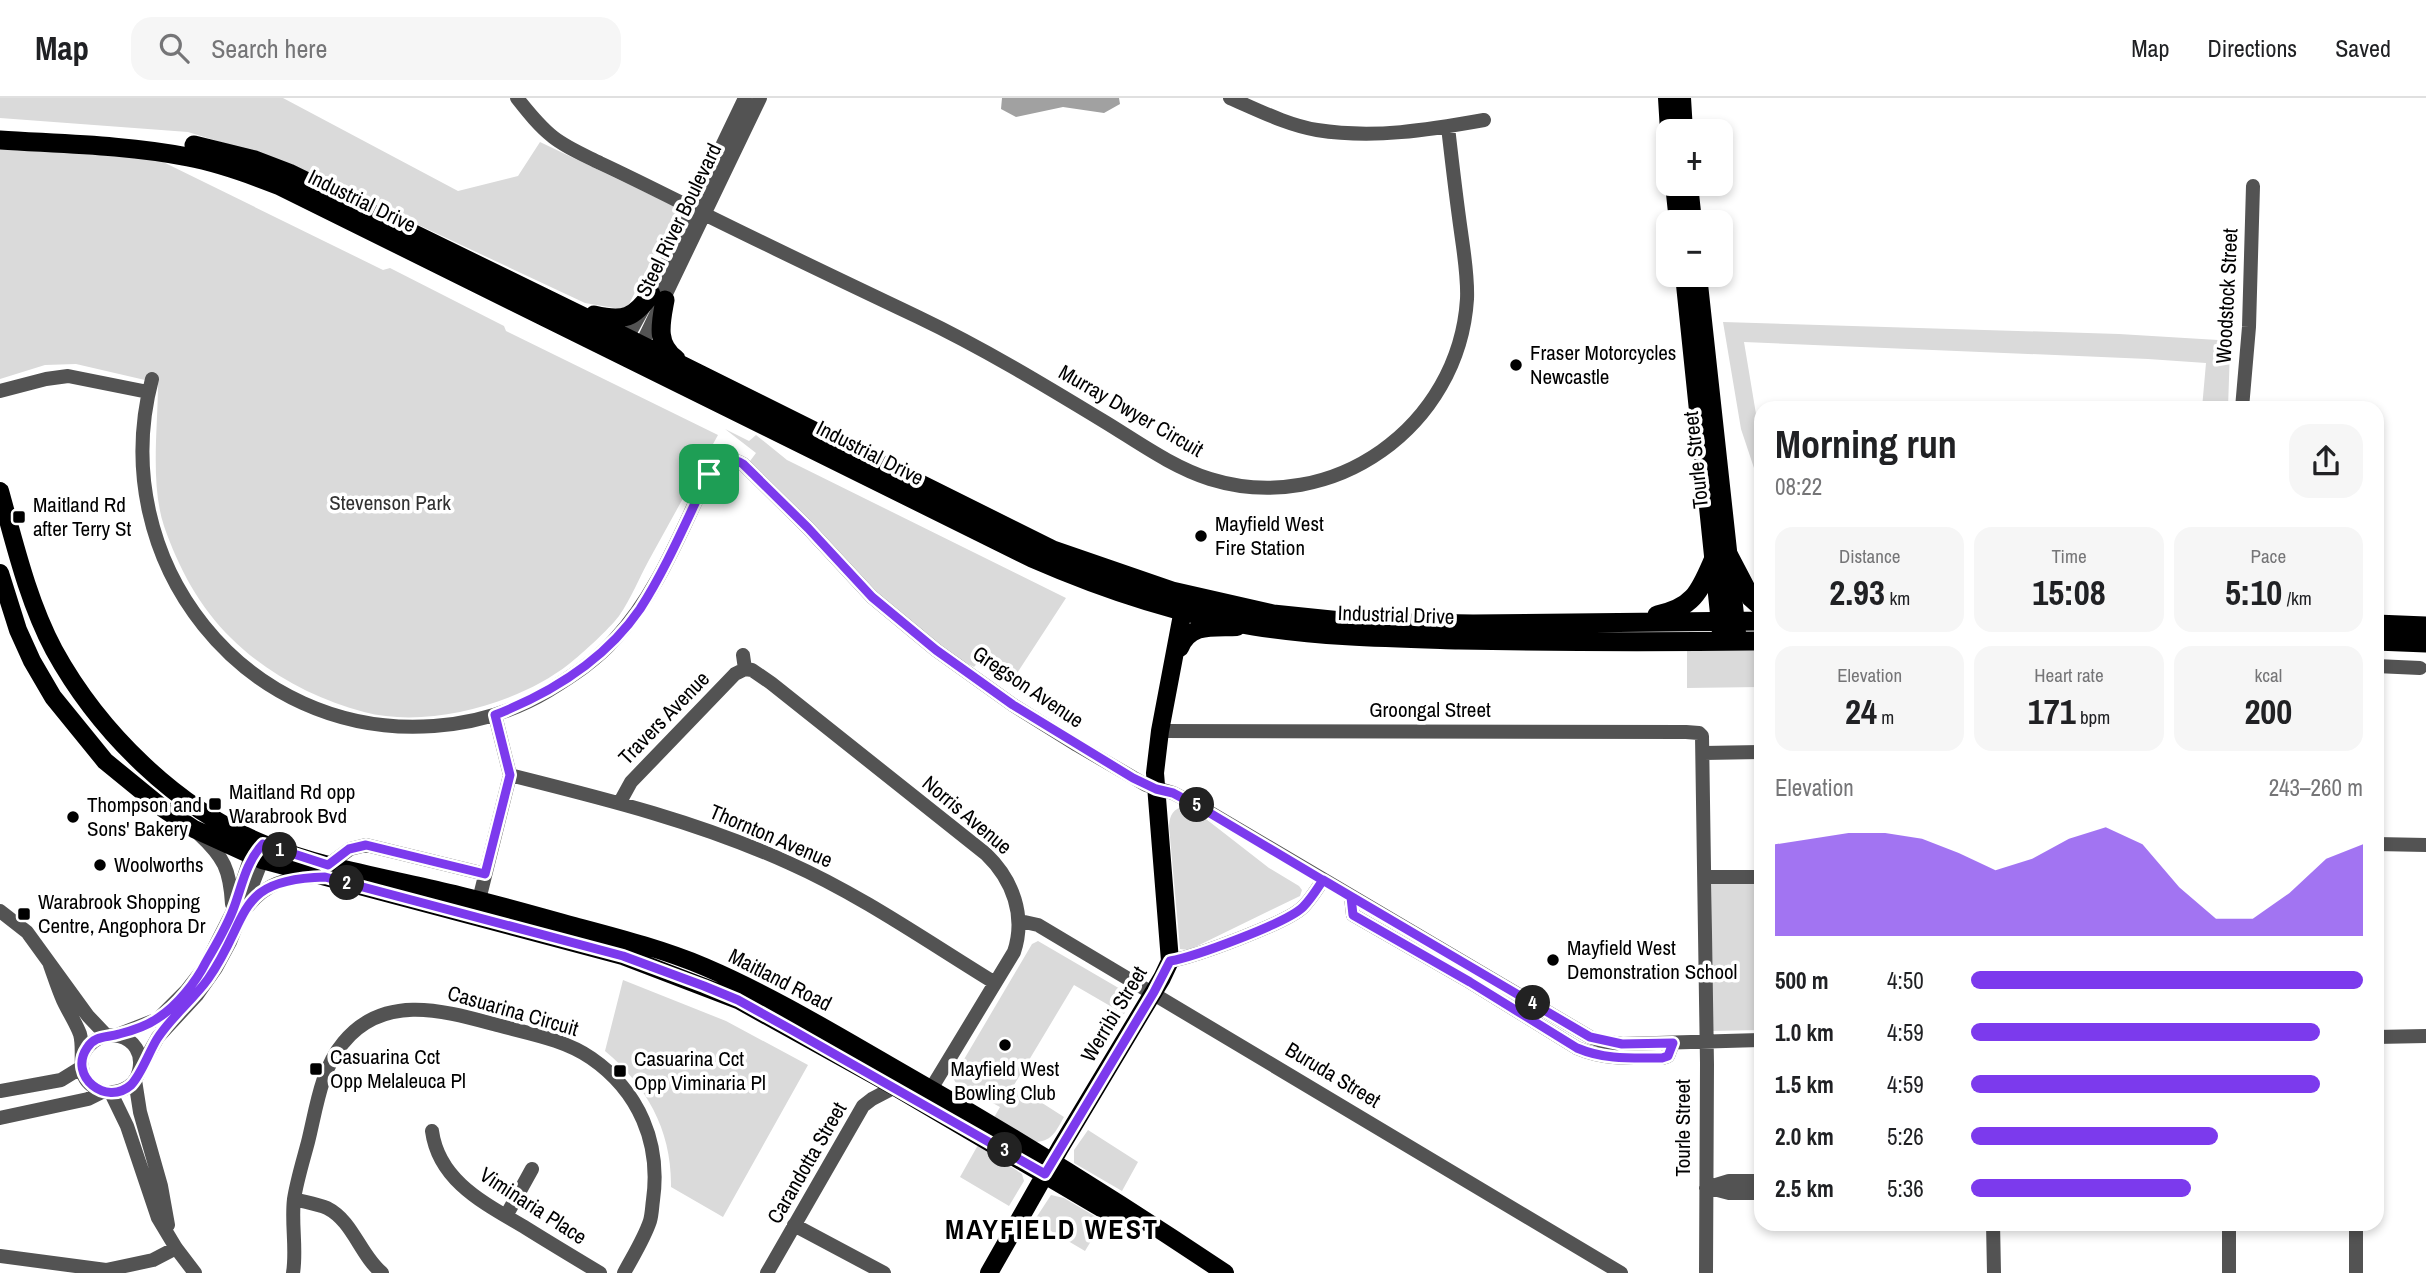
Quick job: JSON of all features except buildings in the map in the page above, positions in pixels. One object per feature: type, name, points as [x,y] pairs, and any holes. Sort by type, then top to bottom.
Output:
[{"type":"highway","name":"Industrial Drive","points":[[0,128],[161,140],[221,150],[289,173],[537,295],[630,349],[688,368],[1054,550],[1184,603],[1251,626],[1375,638],[1533,642],[1729,631],[1754,623]]},
{"type":"highway","name":"Industrial Drive","points":[[0,140],[158,152],[200,159],[280,186],[630,349],[1032,558],[1072,576],[1184,603],[1351,622],[1622,623],[1729,631],[1754,639]]},
{"type":"highway","points":[[537,295],[596,316],[619,318],[629,317],[658,297]]},
{"type":"highway","points":[[658,297],[662,342],[669,354],[688,368]]},
{"type":"highway","points":[[1622,623],[1670,613],[1690,603],[1722,557],[1754,600]]},
{"type":"highway","points":[[2384,624],[2426,626]]},
{"type":"highway","points":[[2384,640],[2426,643]]},
{"type":"main road","points":[[1667,98],[1668,119]]},
{"type":"main road","points":[[1682,98],[1683,119]]},
{"type":"main road","name":"Tourle Street","points":[[1686,287],[1722,557]]},
{"type":"main road","name":"Tourle Street","points":[[1699,287],[1729,631]]},
{"type":"main road","name":"Maitland Road","points":[[0,491],[28,589],[40,620],[54,650],[88,703],[155,775],[259,853]]},
{"type":"main road","name":"Maitland Road","points":[[0,573],[18,630],[53,698],[105,761],[165,810],[194,829],[259,853],[326,871],[477,908],[626,939],[710,969],[783,1005],[931,1089],[1173,1250],[1224,1273]]},
{"type":"main road","points":[[1170,961],[1155,773],[1160,731],[1184,603]]},
{"type":"main road","points":[[1172,673],[1185,638],[1191,632],[1251,626]]},
{"type":"main road","name":"Maitland Road","points":[[477,908],[623,956],[715,991],[1049,1168]]},
{"type":"main road","name":"Werribi Street","points":[[989,1273],[1170,961]]},
{"type":"street","name":"Murray Dwyer Circuit","points":[[517,98],[534,120],[557,140],[699,212],[946,330],[1181,467],[1211,479],[1240,485],[1274,487],[1303,484],[1353,468],[1378,454],[1408,430],[1429,406],[1452,363],[1463,330],[1467,297],[1448,127]]},
{"type":"street","name":"Steel River Boulevard","points":[[699,212],[745,98]]},
{"type":"street","name":"Steel River Boulevard","points":[[630,349],[760,98]]},
{"type":"street","points":[[1230,98],[1315,130],[1361,135],[1405,133],[1484,120]]},
{"type":"street","name":"Woodstock Street","points":[[2243,401],[2249,327],[2253,186]]},
{"type":"street","points":[[0,391],[68,376],[150,385],[143,423],[142,453],[148,512],[167,567],[181,595],[197,617],[224,648],[265,681],[332,714],[384,725],[416,727],[456,724],[495,715],[510,775],[477,908]]},
{"type":"street","name":"Gregson Avenue","points":[[495,715],[531,701],[565,681],[615,640],[652,589],[715,465],[723,460],[737,460],[808,528],[872,597],[936,650],[1013,705],[1133,778],[1156,789],[1173,793],[1203,809],[1351,897],[1353,915],[1470,982],[1577,1048],[1609,1058],[1662,1058],[1668,1056],[1673,1043],[1754,1040]]},
{"type":"street","name":"Travers Avenue","points":[[620,802],[631,782],[744,662]]},
{"type":"street","name":"Norris Avenue","points":[[744,662],[986,854],[999,867],[1010,887],[1020,921],[1019,938],[1014,952],[931,1089]]},
{"type":"street","points":[[2384,666],[2420,668]]},
{"type":"street","name":"Groongal Street","points":[[1160,731],[1699,733]]},
{"type":"street","name":"Tourle Street","points":[[1699,733],[1704,740],[1706,1273]]},
{"type":"street","points":[[1704,753],[1754,752]]},
{"type":"street","name":"Thornton Avenue","points":[[510,775],[620,802],[707,830],[792,864],[843,890],[995,983]]},
{"type":"street","points":[[194,829],[215,850],[228,870],[238,912]]},
{"type":"street","points":[[2384,844],[2426,845]]},
{"type":"street","points":[[0,1091],[61,1080],[82,1062],[91,1042],[158,1019],[204,968],[238,912],[257,895],[273,884],[326,871],[349,849],[366,845],[485,874]]},
{"type":"street","points":[[0,1118],[88,1099],[128,1087],[158,1037],[197,995],[216,968],[259,853]]},
{"type":"street","points":[[1705,877],[1754,877]]},
{"type":"street","points":[[1170,961],[1192,957],[1283,919],[1302,908],[1323,880]]},
{"type":"street","points":[[0,911],[27,932],[88,1016],[111,1035],[132,1044],[140,1060],[137,1075],[140,1112],[162,1186],[173,1244]]},
{"type":"street","name":"Buruda Street","points":[[1020,921],[1038,925],[1154,992],[1621,1273]]},
{"type":"street","points":[[50,965],[61,997],[79,1034],[82,1062],[88,1082],[106,1092],[127,1126],[158,1217],[173,1244],[195,1273]]},
{"type":"street","name":"Casuarina Circuit","points":[[293,1273],[294,1199],[330,1066],[343,1043],[359,1028],[399,1010],[420,1008],[455,1014],[559,1042],[590,1057],[616,1079],[641,1112],[653,1150],[656,1176],[650,1220],[624,1273]]},
{"type":"street","points":[[2384,1037],[2426,1036]]},
{"type":"street","name":"Carandotta Street","points":[[767,1273],[863,1107],[895,1087]]},
{"type":"street","name":"Viminaria Place","points":[[432,1131],[435,1149],[452,1176],[476,1198],[600,1273]]},
{"type":"street","points":[[506,1216],[532,1169]]},
{"type":"street","points":[[1706,1188],[1729,1181],[1754,1181]]},
{"type":"street","points":[[1706,1188],[1729,1193],[1754,1193]]},
{"type":"street","points":[[294,1199],[328,1209],[346,1224],[370,1263],[382,1273]]},
{"type":"street","points":[[794,1225],[884,1273]]},
{"type":"street","points":[[1993,1231],[1994,1273]]},
{"type":"street","points":[[2229,1231],[2229,1273]]},
{"type":"street","points":[[2356,1231],[2356,1273]]},
{"type":"street","points":[[6,1256],[106,1270],[153,1261],[173,1244]]},
{"type":"street","points":[[6,1256],[13,1273]]},
{"type":"green space","points":[[0,98],[283,98],[458,191],[518,176],[540,142],[678,208],[626,310],[585,303],[282,161],[188,132],[0,118]]},
{"type":"green space","name":"Stevenson Park","points":[[0,148],[157,159],[383,270],[390,268],[504,326],[506,331],[718,435],[619,616],[581,654],[548,678],[499,701],[444,715],[389,716],[346,707],[293,684],[260,663],[209,614],[183,572],[164,526],[156,474],[158,383],[76,364],[45,365],[0,379]]},
{"type":"green space","points":[[1723,322],[2119,334],[2218,340],[2230,349],[2228,401],[2203,401],[2206,363],[1744,342],[1754,402],[1754,468],[1741,429]]},
{"type":"green space","points":[[725,429],[749,441],[756,435],[787,460],[1066,598],[1012,681],[981,659],[974,667],[900,626],[814,545],[764,490],[747,465],[756,453]]},
{"type":"green space","points":[[1687,651],[1754,651],[1754,687],[1687,688]]},
{"type":"green space","points":[[1185,806],[1197,812],[1269,868],[1299,886],[1302,890],[1300,896],[1189,950],[1180,949],[1169,826],[1173,813]]},
{"type":"green space","points":[[1754,882],[1754,1030],[1712,1031],[1712,883]]},
{"type":"green space","name":"Mayfield West Bowling Club","points":[[1038,941],[1134,997],[1124,1014],[1074,985],[1014,1085],[1064,1117],[1048,1139],[1031,1142],[992,1121],[1000,1107],[956,1083],[953,1078],[1032,944]]},
{"type":"green space","points":[[623,980],[726,1021],[808,1065],[723,1217],[671,1187],[667,1147],[654,1111],[633,1079],[605,1051]]},
{"type":"green space","points":[[1088,1130],[1138,1162],[1122,1191],[1074,1163],[1074,1150]]},
{"type":"green space","points":[[978,1145],[1022,1174],[1024,1181],[1009,1206],[960,1177]]},
{"type":"green space","points":[[1051,1195],[1064,1198],[1103,1221],[1085,1251],[1034,1221]]},
{"type":"shaded area","points":[[1002,98],[1119,98],[1120,104],[1104,113],[1063,107],[1016,117],[1001,109]]},
{"type":"place","name":"Fraser Motorcycles Newcastle","points":[[1516,365]]},
{"type":"place","name":"Maitland Rd after Terry St","points":[[19,517]]},
{"type":"place","name":"Mayfield West Fire Station","points":[[1201,536]]},
{"type":"place","name":"Maitland Rd opp Warabrook Bvd","points":[[215,804]]},
{"type":"place","name":"Thompson and Sons' Bakery","points":[[73,817]]},
{"type":"place","name":"Woolworths","points":[[100,865]]},
{"type":"place","name":"Warabrook Shopping Centre, Angophora Dr","points":[[24,914]]},
{"type":"place","name":"Mayfield West Demonstration School","points":[[1553,960]]},
{"type":"place","name":"Mayfield West Bowling Club","points":[[1005,1045]]},
{"type":"place","name":"Casuarina Cct Opp Melaleuca Pl","points":[[316,1069]]},
{"type":"place","name":"Casuarina Cct Opp Viminaria Pl","points":[[620,1071]]},
{"type":"district","name":"MAYFIELD WEST","points":[[1052,1229]]},
{"type":"route","points":[[709,474],[658,578],[639,610],[615,640],[565,681],[531,701],[495,715],[510,775],[485,874],[366,845],[349,849],[328,865],[263,844],[251,856],[232,913],[204,968],[158,1019],[91,1042],[82,1057],[84,1075],[88,1082],[94,1088],[111,1093],[128,1087],[135,1080],[158,1037],[197,995],[216,968],[243,911],[265,888],[294,878],[325,877],[623,956],[738,1000],[1045,1174],[1170,961],[1192,957],[1283,919],[1302,908],[1323,880],[1590,1037],[1622,1044],[1673,1043],[1668,1056],[1609,1058],[1577,1048],[1470,982],[1353,915],[1351,897],[1323,880],[1203,809],[1173,793],[1146,785],[1077,745],[1013,705],[936,650],[872,597],[743,464],[737,460],[723,460],[715,465],[709,474]]}]
